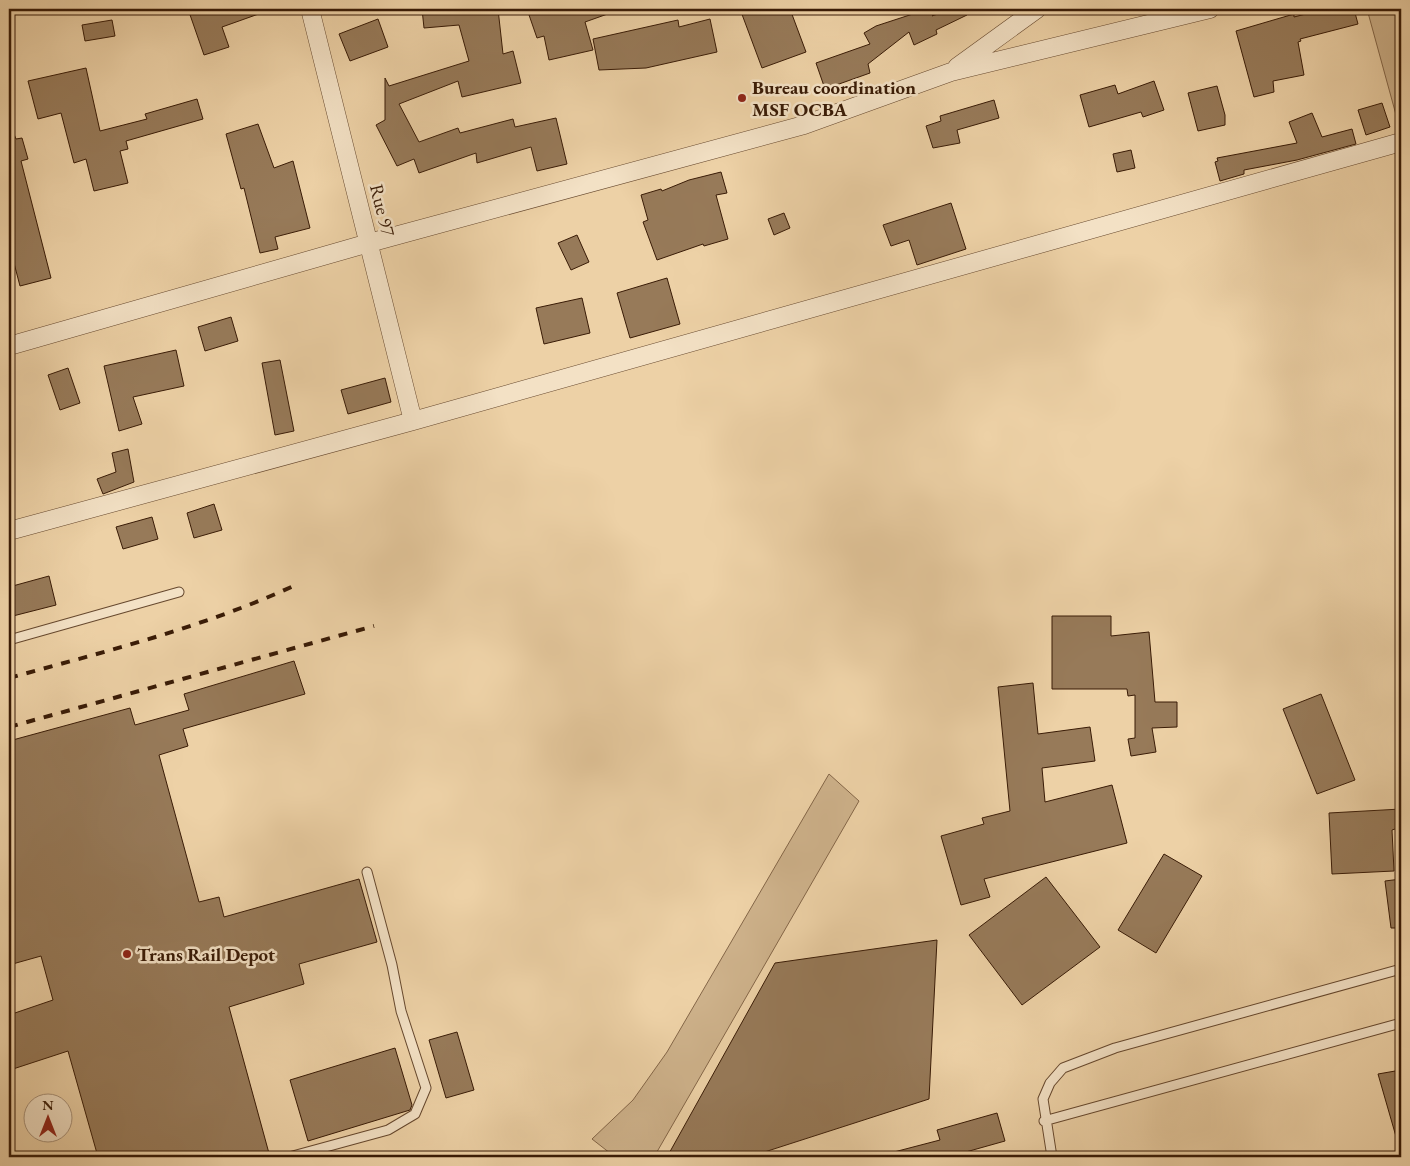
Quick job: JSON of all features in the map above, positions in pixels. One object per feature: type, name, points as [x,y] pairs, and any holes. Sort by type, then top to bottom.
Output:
[{"type":"street","name":"Rue 97","points":[[310,9],[414,421]]},
{"type":"street","points":[[951,72],[1037,9]]},
{"type":"street","points":[[9,346],[369,244],[804,125],[951,72],[1210,9]]},
{"type":"street","points":[[9,532],[414,421],[1401,142]]},
{"type":"lane","points":[[9,640],[179,592]]},
{"type":"lane","points":[[289,1157],[388,1130],[415,1114],[426,1088],[401,1011],[392,966],[367,872]]},
{"type":"lane","points":[[1052,1157],[1044,1121],[1042,1099],[1050,1082],[1063,1068],[1115,1048],[1401,968]]},
{"type":"lane","points":[[1044,1121],[1401,1023]]},
{"type":"shaded area","points":[[1367,9],[1401,9],[1401,133]]},
{"type":"shaded area","points":[[829,774],[859,801],[654,1157],[615,1157],[592,1139],[633,1100],[667,1052]]},
{"type":"building","points":[[188,9],[266,9],[267,11],[222,27],[229,47],[204,55]]},
{"type":"building","points":[[422,9],[498,9],[503,54],[513,51],[521,83],[462,97],[458,81],[399,104],[419,142],[458,128],[460,133],[513,119],[515,127],[556,118],[567,164],[537,171],[531,147],[477,163],[476,153],[419,173],[414,159],[397,166],[376,125],[385,120],[385,78],[389,86],[469,61],[459,25],[424,28]]},
{"type":"building","points":[[538,9],[616,9],[616,11],[585,22],[593,50],[549,60],[544,36],[537,38],[528,12]]},
{"type":"building","points":[[740,9],[790,9],[806,52],[762,68]]},
{"type":"building","points":[[928,9],[939,9],[932,16],[952,9],[964,9],[967,15],[936,30],[937,34],[914,45],[909,32],[868,64],[870,73],[825,89],[816,63],[870,44],[864,33],[876,26]]},
{"type":"building","points":[[1325,9],[1354,9],[1358,24],[1300,39],[1301,41],[1298,42],[1304,75],[1273,81],[1274,92],[1254,97],[1236,31],[1294,14],[1294,17]]},
{"type":"building","points":[[378,19],[388,47],[350,61],[339,34]]},
{"type":"building","points":[[710,19],[717,52],[646,68],[599,70],[593,39],[678,20],[679,27]]},
{"type":"building","points":[[112,20],[115,36],[85,41],[82,25]]},
{"type":"building","points":[[86,68],[100,131],[147,119],[145,114],[197,99],[203,119],[126,141],[128,149],[120,151],[128,183],[94,191],[86,159],[74,163],[61,113],[38,119],[28,81]]},
{"type":"building","points":[[1154,81],[1164,110],[1143,117],[1141,112],[1089,127],[1080,95],[1115,85],[1118,94]]},
{"type":"building","points":[[1217,86],[1225,115],[1225,125],[1198,131],[1188,93]]},
{"type":"building","points":[[994,100],[999,118],[957,130],[960,143],[933,148],[926,126],[941,121],[940,116]]},
{"type":"building","points":[[1382,103],[1390,127],[1366,135],[1358,110]]},
{"type":"building","points":[[1312,113],[1322,137],[1352,129],[1356,144],[1297,160],[1244,170],[1244,174],[1220,181],[1215,162],[1218,161],[1217,158],[1297,143],[1289,122]]},
{"type":"building","points":[[258,124],[274,168],[293,161],[310,228],[275,237],[278,249],[260,253],[244,188],[241,189],[226,134]]},
{"type":"building","points":[[14,134],[16,139],[22,138],[28,159],[21,161],[51,278],[20,286],[9,244],[9,135]]},
{"type":"building","points":[[1131,150],[1135,168],[1117,172],[1113,154]]},
{"type":"building","points":[[721,172],[727,193],[716,195],[728,239],[704,246],[703,244],[657,260],[643,222],[648,220],[641,195],[661,189],[662,191],[689,180]]},
{"type":"building","points":[[951,203],[966,249],[917,265],[909,240],[891,246],[883,225]]},
{"type":"building","points":[[784,213],[790,228],[774,235],[768,219]]},
{"type":"building","points":[[577,235],[589,262],[571,270],[558,243]]},
{"type":"building","points":[[667,278],[680,324],[630,338],[617,293]]},
{"type":"building","points":[[582,298],[590,333],[544,344],[536,308]]},
{"type":"building","points":[[231,317],[238,341],[205,351],[198,327]]},
{"type":"building","points":[[176,350],[184,386],[133,397],[142,424],[119,431],[104,366]]},
{"type":"building","points":[[280,360],[294,431],[275,435],[262,363]]},
{"type":"building","points":[[68,368],[80,403],[60,410],[48,375]]},
{"type":"building","points":[[385,378],[391,402],[348,414],[341,390]]},
{"type":"building","points":[[128,449],[134,482],[103,494],[97,479],[116,472],[112,453]]},
{"type":"building","points":[[214,504],[222,530],[194,538],[187,513]]},
{"type":"building","points":[[152,517],[158,539],[123,549],[116,527]]},
{"type":"building","points":[[49,576],[56,605],[9,617],[9,587]]},
{"type":"building","points":[[1052,616],[1111,616],[1111,636],[1149,632],[1155,702],[1177,702],[1177,727],[1152,728],[1156,752],[1131,756],[1128,739],[1135,738],[1135,695],[1128,696],[1127,689],[1052,689]]},
{"type":"building","name":"Trans Rail Depot","points":[[294,661],[305,694],[183,729],[188,746],[159,755],[199,902],[219,897],[224,917],[359,879],[377,942],[299,964],[304,984],[229,1007],[270,1157],[98,1157],[68,1051],[13,1069],[9,1057],[9,1015],[53,1000],[41,956],[9,965],[9,741],[130,708],[135,725],[189,710],[184,694]]},
{"type":"building","points":[[1033,683],[1038,734],[1090,727],[1095,761],[1042,768],[1045,802],[1112,785],[1127,843],[984,879],[990,897],[961,905],[941,836],[984,824],[982,818],[1010,811],[998,687]]},
{"type":"building","points":[[1321,694],[1355,780],[1317,794],[1283,709]]},
{"type":"building","points":[[1401,809],[1401,827],[1392,830],[1394,871],[1332,874],[1329,813]]},
{"type":"building","points":[[1164,854],[1202,876],[1156,953],[1118,930]]},
{"type":"building","points":[[1046,877],[1100,947],[1022,1005],[969,935]]},
{"type":"building","points":[[1401,879],[1401,928],[1391,928],[1385,881]]},
{"type":"building","points":[[937,940],[929,1099],[749,1157],[667,1157],[775,963]]},
{"type":"building","points":[[457,1032],[474,1090],[446,1098],[429,1040]]},
{"type":"building","points":[[395,1048],[412,1105],[410,1110],[308,1141],[290,1080]]},
{"type":"building","points":[[1401,1070],[1401,1140],[1397,1140],[1378,1074]]},
{"type":"building","points":[[997,1113],[1005,1141],[948,1157],[895,1157],[894,1152],[940,1140],[937,1130]]},
{"type":"railway","points":[[9,678],[192,626],[298,584]]},
{"type":"railway","points":[[9,727],[374,626]]},
{"type":"place","name":"Bureau coordination MSF OCBA","points":[[742,98]]},
{"type":"place","name":"Trans Rail Depot","points":[[127,954]]}]
